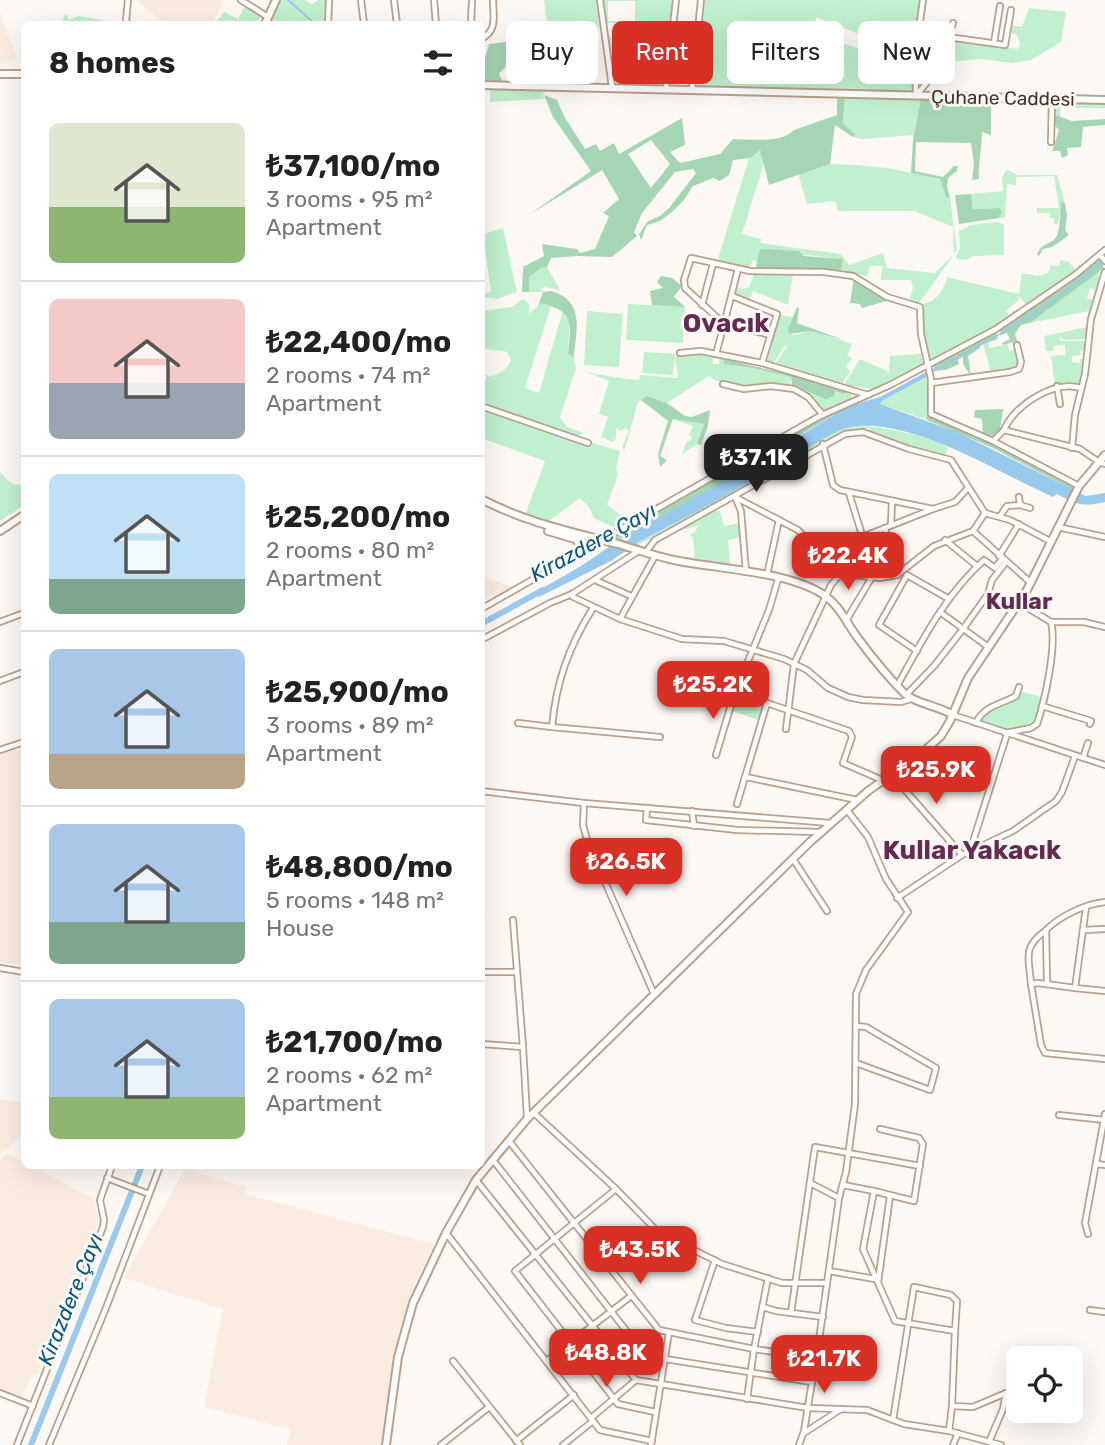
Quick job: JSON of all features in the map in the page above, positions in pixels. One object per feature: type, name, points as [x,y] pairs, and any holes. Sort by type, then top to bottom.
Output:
[{"type":"main road","points":[[264,21],[274,0]]},
{"type":"main road","points":[[0,74],[21,74]]},
{"type":"main road","name":"Çuhane Caddesi","points":[[485,85],[1105,100]]},
{"type":"main road","points":[[485,1168],[527,1119],[821,832],[882,780],[934,744],[944,732],[963,688],[988,646],[1031,583],[1079,486],[1102,463],[1105,455]]},
{"type":"main road","points":[[485,503],[520,522],[576,539],[601,542]]},
{"type":"main road","points":[[485,503],[529,522],[634,551],[806,585],[826,596],[847,619],[859,639],[897,686],[909,697],[953,715]]},
{"type":"main road","points":[[0,529],[21,516]]},
{"type":"main road","points":[[576,539],[580,545],[579,554]]},
{"type":"main road","points":[[386,1445],[398,1357],[413,1303],[446,1233],[484,1169]]},
{"type":"street","points":[[128,0],[128,21]]},
{"type":"street","points":[[241,0],[267,16]]},
{"type":"street","points":[[328,21],[329,0]]},
{"type":"street","points":[[361,0],[364,21]]},
{"type":"street","points":[[394,0],[397,21]]},
{"type":"street","points":[[435,0],[436,21]]},
{"type":"street","points":[[471,21],[472,0]]},
{"type":"street","points":[[485,37],[494,28],[493,0]]},
{"type":"street","points":[[600,0],[612,87]]},
{"type":"street","points":[[666,88],[676,0]]},
{"type":"street","points":[[692,89],[701,0]]},
{"type":"street","points":[[916,96],[915,56],[923,0]]},
{"type":"street","points":[[994,43],[1000,6]]},
{"type":"street","points":[[955,38],[1005,45],[1011,10]]},
{"type":"street","points":[[916,96],[926,84]]},
{"type":"street","points":[[1051,142],[1052,99]]},
{"type":"street","points":[[485,607],[823,415],[928,370],[1016,317],[1103,258],[1105,250]]},
{"type":"street","points":[[771,335],[724,324],[686,290],[684,280],[691,258],[750,271],[853,275],[887,297],[918,306],[921,311],[921,334],[931,383],[931,414],[993,440],[1079,486]]},
{"type":"street","points":[[702,305],[713,264]]},
{"type":"street","points":[[716,354],[738,269]]},
{"type":"street","points":[[1072,448],[1075,415],[1090,344],[1091,318],[1105,272]]},
{"type":"street","points":[[732,296],[777,314],[762,363]]},
{"type":"street","points":[[931,383],[1019,369],[1021,362],[1017,345]]},
{"type":"street","points":[[680,353],[698,351],[762,363],[869,395]]},
{"type":"street","points":[[723,384],[744,389],[771,386],[794,389],[808,397],[823,415]]},
{"type":"street","points":[[993,440],[1004,430],[1018,409],[1057,386],[1081,388]]},
{"type":"street","points":[[1057,386],[1060,404]]},
{"type":"street","points":[[485,407],[588,443]]},
{"type":"street","points":[[1004,430],[1082,450],[1102,463]]},
{"type":"street","points":[[645,553],[653,542],[823,444],[845,434],[863,432],[903,447],[948,458],[956,465],[985,513],[1019,524],[1050,541]]},
{"type":"street","points":[[823,444],[834,487],[849,493],[933,509]]},
{"type":"street","points":[[822,557],[862,535],[955,502],[968,488]]},
{"type":"street","points":[[849,493],[862,535]]},
{"type":"street","points":[[735,497],[802,533],[822,557],[845,575]]},
{"type":"street","points":[[735,497],[741,512],[746,572]]},
{"type":"street","points":[[1019,497],[1020,505]]},
{"type":"street","points":[[892,501],[888,526],[902,574]]},
{"type":"street","points":[[1000,516],[1007,506],[1020,505],[1030,508]]},
{"type":"street","points":[[916,651],[879,625],[902,574],[926,551],[945,540],[973,531],[985,513]]},
{"type":"street","points":[[766,576],[779,520]]},
{"type":"street","points":[[572,594],[576,600],[593,608],[682,639],[720,640],[794,664],[810,672],[831,690],[848,697],[863,701],[901,702],[909,697],[934,666],[988,594],[1019,524]]},
{"type":"street","points":[[1058,527],[1105,537]]},
{"type":"street","points":[[973,531],[1031,583]]},
{"type":"street","points":[[945,540],[977,566]]},
{"type":"street","points":[[485,638],[572,594],[634,551]]},
{"type":"street","points":[[620,619],[654,556]]},
{"type":"street","points":[[897,686],[948,599],[984,560],[995,568],[1002,559]]},
{"type":"street","points":[[786,729],[794,664],[834,580],[845,575],[884,578],[902,574],[948,599]]},
{"type":"street","points":[[847,619],[872,577]]},
{"type":"street","points":[[716,755],[734,695],[754,650],[778,579]]},
{"type":"street","points":[[595,580],[631,596]]},
{"type":"street","points":[[1018,602],[1051,622],[1084,622],[1105,627]]},
{"type":"street","points":[[552,727],[565,660],[593,608]]},
{"type":"street","points":[[940,612],[988,646]]},
{"type":"street","points":[[0,622],[21,614]]},
{"type":"street","points":[[1006,734],[1036,725],[1051,661],[1051,622]]},
{"type":"street","points":[[0,681],[21,673]]},
{"type":"street","points":[[976,723],[986,710],[1016,696],[1019,687]]},
{"type":"street","points":[[726,693],[768,703],[849,730],[852,737],[843,763],[882,780]]},
{"type":"street","points":[[737,804],[768,703]]},
{"type":"street","points":[[1042,706],[1091,721],[1090,724]]},
{"type":"street","points":[[953,715],[1105,765]]},
{"type":"street","points":[[518,723],[660,737]]},
{"type":"street","points":[[970,852],[1006,734]]},
{"type":"street","points":[[0,750],[21,743]]},
{"type":"street","points":[[1083,759],[1088,743]]},
{"type":"street","points":[[897,898],[961,855],[1013,831],[1056,801],[1075,756]]},
{"type":"street","points":[[891,774],[961,855]]},
{"type":"street","points":[[746,777],[858,800]]},
{"type":"street","points":[[485,791],[584,803],[831,823]]},
{"type":"street","points":[[584,803],[583,825],[588,843],[654,994]]},
{"type":"street","points":[[647,808],[646,820],[754,831],[821,832]]},
{"type":"street","points":[[799,1445],[808,1408],[839,1198],[849,1152],[855,1104],[856,994],[860,981],[908,912],[886,879],[868,837],[847,809]]},
{"type":"street","points":[[692,811],[694,825]]},
{"type":"street","points":[[793,859],[827,911]]},
{"type":"street","points":[[1105,902],[1086,907],[1054,922],[1031,943],[1028,952],[1041,1045],[1045,1053],[1105,1059]]},
{"type":"street","points":[[1074,988],[1086,907]]},
{"type":"street","points":[[513,920],[527,1119]]},
{"type":"street","points":[[1083,930],[1105,929]]},
{"type":"street","points":[[1046,930],[1047,984]]},
{"type":"street","points":[[0,968],[21,972]]},
{"type":"street","points":[[485,972],[516,972]]},
{"type":"street","points":[[1031,984],[1105,990]]},
{"type":"street","points":[[856,1026],[866,1027],[936,1068],[930,1090],[856,1063]]},
{"type":"street","points":[[485,1044],[523,1047]]},
{"type":"street","points":[[534,1113],[617,1189],[658,1232],[715,1260],[782,1283],[827,1283]]},
{"type":"street","points":[[1059,1115],[1105,1118],[1085,1223],[1088,1234]]},
{"type":"street","points":[[843,1185],[914,1201],[923,1144],[919,1138],[880,1129]]},
{"type":"street","points":[[509,1140],[659,1330],[754,1349],[816,1357]]},
{"type":"street","points":[[791,1313],[815,1147],[920,1166]]},
{"type":"street","points":[[492,1159],[646,1356],[812,1382]]},
{"type":"street","points":[[1097,1164],[1105,1165]]},
{"type":"street","points":[[17,1445],[103,1227],[100,1204],[111,1169]]},
{"type":"street","points":[[49,1445],[106,1308],[147,1193],[159,1169]]},
{"type":"street","points":[[109,1179],[147,1193]]},
{"type":"street","points":[[476,1180],[636,1380],[808,1408],[867,1410],[904,1424],[949,1431],[1001,1445]]},
{"type":"street","points":[[810,1183],[839,1198]]},
{"type":"street","points":[[617,1189],[514,1271],[618,1404],[655,1412]]},
{"type":"street","points":[[874,1191],[863,1249],[895,1321],[954,1331]]},
{"type":"street","points":[[877,1281],[890,1196]]},
{"type":"street","points":[[446,1233],[548,1360],[600,1430],[652,1443],[669,1332]]},
{"type":"street","points":[[715,1260],[695,1320],[758,1332]]},
{"type":"street","points":[[829,1271],[877,1281]]},
{"type":"street","points":[[747,1399],[768,1278]]},
{"type":"street","points":[[893,1420],[914,1287],[951,1295],[957,1301],[949,1431]]},
{"type":"street","points":[[548,1360],[631,1296]]},
{"type":"street","points":[[763,1307],[822,1317]]},
{"type":"street","points":[[1090,1310],[1105,1312]]},
{"type":"street","points":[[453,1361],[518,1443],[574,1395]]},
{"type":"street","points":[[562,1445],[636,1380]]},
{"type":"street","points":[[0,1393],[33,1406]]},
{"type":"street","points":[[952,1406],[973,1406],[1006,1394],[1003,1409],[989,1442]]},
{"type":"street","points":[[441,1445],[489,1407]]},
{"type":"street","points":[[803,1433],[841,1409]]},
{"type":"street","points":[[953,1445],[958,1433]]},
{"type":"shaded area","points":[[136,0],[223,0],[214,21],[161,21]]},
{"type":"shaded area","points":[[0,13],[17,59],[0,65]]},
{"type":"shaded area","points":[[485,577],[512,587],[485,599]]},
{"type":"shaded area","points":[[21,749],[21,965],[0,962],[0,754]]},
{"type":"shaded area","points":[[0,1099],[21,1102],[21,1137],[0,1154]]},
{"type":"shaded area","points":[[7,1153],[21,1160],[21,1169],[37,1169],[95,1199],[93,1204],[99,1219],[84,1264],[69,1293],[37,1375],[33,1374],[20,1399],[0,1391],[0,1160]]},
{"type":"shaded area","points":[[185,1169],[246,1187],[244,1194],[434,1244],[412,1289],[399,1333],[382,1445],[287,1445],[291,1429],[204,1407],[223,1309],[124,1278]]},
{"type":"green space","points":[[279,0],[304,0],[312,4],[327,0],[325,21],[270,21]]},
{"type":"green space","points":[[544,0],[597,0],[599,31],[598,21],[547,21]]},
{"type":"green space","points":[[602,0],[674,0],[672,21],[635,21],[635,1],[608,1],[608,21],[612,23],[604,23]]},
{"type":"green space","points":[[705,0],[921,0],[918,21],[858,21],[858,34],[844,28],[844,21],[826,21],[816,17],[816,21],[727,21],[727,84],[844,84],[844,44],[858,48],[858,84],[913,84],[913,91],[697,86],[713,84],[713,21],[703,21]]},
{"type":"green space","points":[[245,6],[261,15],[258,21],[217,21],[224,12],[238,19]]},
{"type":"green space","points":[[1029,8],[1066,12],[1061,42],[1031,60],[1012,63],[979,59],[955,62],[955,41],[1018,49],[1020,43],[1017,35],[1011,33],[1012,25],[1022,27]]},
{"type":"green space","points":[[64,15],[68,16],[68,20],[79,16],[108,21],[63,21]]},
{"type":"green space","points":[[606,37],[612,37],[612,55],[610,55]]},
{"type":"green space","points":[[506,42],[506,63],[499,74],[503,82],[485,83],[485,59],[489,44]]},
{"type":"green space","points":[[490,87],[543,90],[544,99],[490,102]]},
{"type":"green space","points":[[544,95],[557,100],[585,149],[596,144],[600,151],[614,143],[619,154],[682,118],[685,145],[670,152],[680,163],[720,154],[733,139],[765,140],[782,137],[837,115],[837,96],[845,96],[843,124],[855,134],[853,137],[835,125],[830,164],[769,185],[760,150],[750,158],[733,160],[729,175],[720,181],[713,178],[693,186],[672,212],[660,221],[647,225],[641,240],[639,234],[648,221],[669,208],[696,173],[693,169],[675,172],[642,213],[634,232],[637,236],[612,257],[551,258],[547,267],[529,277],[529,292],[522,292],[523,267],[544,256],[542,244],[577,249],[580,253],[595,249],[609,216],[603,213],[619,199],[602,170],[529,215],[591,171],[553,117]],"holes":[[[651,140],[670,164],[651,188],[628,154]]]},
{"type":"green space","points":[[845,96],[921,98],[914,135],[862,139],[853,137],[854,134],[843,125]]},
{"type":"green space","points":[[921,98],[991,101],[991,135],[982,132],[979,179],[972,180],[974,164],[971,143],[916,142],[915,171],[943,177],[954,166],[958,166],[957,171],[948,178],[950,198],[946,197],[940,179],[911,173],[913,140]]},
{"type":"green space","points":[[1054,102],[1105,102],[1105,108],[1060,108],[1060,117],[1054,117]]},
{"type":"green space","points":[[1054,117],[1072,121],[1105,119],[1105,125],[1083,127],[1081,147],[1067,148],[1068,155],[1062,158],[1060,151],[1052,151],[1059,130],[1054,125]]},
{"type":"green space","points":[[760,149],[764,163],[742,234],[761,239],[760,243],[841,254],[849,265],[883,253],[887,268],[935,273],[954,254],[953,227],[914,211],[838,211],[835,201],[807,204],[798,174],[830,164],[854,165],[888,168],[940,179],[946,196],[950,198],[957,250],[919,303],[909,301],[913,288],[911,280],[881,280],[882,266],[870,266],[867,276],[841,272],[843,259],[760,250],[756,269],[756,261],[753,260],[748,269],[717,262],[749,158]]},
{"type":"green space","points":[[1006,170],[1017,175],[1057,175],[1065,203],[1061,202],[1058,224],[1054,224],[1050,213],[1037,213],[1037,208],[1059,208],[1054,176],[1016,177],[1016,185],[1007,184],[1005,218],[999,218],[1002,213],[1000,208],[973,209],[971,194],[1003,191],[1002,178]]},
{"type":"green space","points":[[971,194],[973,209],[1000,208],[1002,213],[999,218],[959,224],[955,195]]},
{"type":"green space","points":[[1061,201],[1065,203],[1065,230],[1069,235],[1052,247],[1043,249],[1039,256],[1037,254],[1040,249],[1056,237]]},
{"type":"green space","points":[[997,222],[1004,224],[1004,255],[973,256],[966,260],[956,258],[960,248],[959,231],[971,225]]},
{"type":"green space","points":[[503,228],[517,292],[497,299],[485,298],[485,293],[491,292],[485,233]]},
{"type":"green space","points":[[760,249],[799,251],[804,256],[843,259],[841,272],[756,269]]},
{"type":"green space","points":[[1101,259],[1104,268],[1030,323],[1021,325],[1015,334],[1017,341],[1003,345],[1002,343],[1010,339],[1007,333],[1001,335],[1000,330]]},
{"type":"green space","points":[[1060,260],[1069,262],[1075,269],[1080,264],[1080,268],[1027,306],[1018,295],[1019,300],[1006,311],[1009,315],[1015,310],[1016,313],[931,361],[924,339],[924,303],[939,294],[947,277],[1019,294],[1022,273],[1038,276],[1048,273],[1051,265],[1059,266]]},
{"type":"green space","points":[[547,267],[560,290],[545,287],[541,289],[543,292],[529,292],[529,277]]},
{"type":"green space","points":[[1099,271],[1101,279],[1098,291],[1090,288],[1087,298],[1095,301],[1087,339],[1065,340],[1059,337],[1060,341],[1087,341],[1087,350],[1080,351],[1081,355],[1072,356],[1072,362],[1080,363],[1080,359],[1085,359],[1081,385],[1055,385],[1051,356],[1065,355],[1065,345],[1054,346],[1053,351],[1046,351],[1044,336],[1087,327],[1089,311],[1030,323]]},
{"type":"green space","points":[[754,274],[793,274],[788,305],[753,291],[749,300],[735,295],[735,288],[749,287]]},
{"type":"green space","points":[[661,276],[672,278],[682,286],[674,297],[685,307],[652,305],[650,291],[663,288],[657,282]]},
{"type":"green space","points":[[854,278],[890,300],[862,308],[860,304],[850,303]]},
{"type":"green space","points":[[551,291],[570,302],[574,309],[577,328],[574,358],[568,353],[570,325],[565,314],[552,306],[541,303],[538,306],[543,292]]},
{"type":"green space","points":[[523,299],[529,304],[529,314],[541,303],[551,306],[525,388],[539,393],[563,310],[570,322],[568,352],[574,358],[576,368],[560,417],[567,427],[584,433],[576,436],[485,404],[486,374],[490,377],[500,373],[511,360],[507,352],[485,349],[485,310],[512,307]]},
{"type":"green space","points":[[628,304],[685,307],[683,343],[626,340]]},
{"type":"green space","points":[[797,307],[797,323],[846,341],[810,331],[789,334],[788,329]]},
{"type":"green space","points":[[587,311],[623,314],[619,367],[584,365]]},
{"type":"green space","points":[[780,315],[793,317],[788,330],[793,335],[810,331],[852,344],[847,356],[852,358],[846,367],[850,371],[842,384],[775,364],[787,347],[785,345],[773,364],[767,362]]},
{"type":"green space","points":[[994,332],[998,339],[980,345],[980,348],[968,356],[971,376],[963,364],[963,356],[958,360],[959,364],[946,370],[933,371],[934,366]]},
{"type":"green space","points":[[988,340],[989,348],[1008,344],[1009,351],[1017,350],[1018,368],[991,373],[983,343]]},
{"type":"green space","points":[[644,352],[675,354],[673,375],[642,373]]},
{"type":"green space","points":[[921,354],[923,364],[873,389],[844,385],[860,359],[889,372],[890,356]]},
{"type":"green space","points":[[712,355],[713,364],[719,364],[720,358],[724,364],[791,377],[790,383],[826,398],[844,390],[851,394],[851,399],[824,411],[806,394],[792,386],[776,383],[740,385],[718,381],[709,376],[667,403],[647,396],[638,402],[625,449],[622,448],[629,430],[616,428],[613,442],[601,437],[608,417],[599,414],[609,381],[586,372],[639,380],[640,375],[678,378],[675,357]]},
{"type":"green space","points":[[723,359],[821,382],[846,392],[844,394],[835,391],[834,396],[826,399],[792,385],[791,377],[724,364]]},
{"type":"green space","points":[[928,376],[927,420],[880,404],[882,401]]},
{"type":"green space","points":[[647,396],[667,403],[685,416],[692,417],[710,410],[701,445],[697,444],[704,424],[673,419],[660,456],[667,460],[660,467],[658,454],[668,421],[641,400]]},
{"type":"green space","points":[[848,406],[694,500],[617,541],[608,539],[807,427]]},
{"type":"green space","points":[[1003,409],[1000,430],[993,436],[983,433],[982,419],[974,417],[975,410]]},
{"type":"green space","points":[[485,410],[585,445],[590,442],[620,451],[616,469],[618,474],[607,505],[629,521],[615,528],[594,518],[589,507],[580,498],[547,522],[525,515],[545,461],[485,439]]},
{"type":"green space","points":[[927,413],[1075,486],[1073,490],[991,447],[927,420]]},
{"type":"green space","points":[[673,419],[701,421],[704,424],[697,444],[682,454],[687,441],[690,442],[692,436],[689,435],[693,426]]},
{"type":"green space","points":[[854,426],[902,432],[948,447],[945,455],[911,448],[871,432],[869,428],[844,432],[682,525],[638,546],[634,545],[810,446],[840,430]]},
{"type":"green space","points":[[0,472],[8,481],[21,485],[21,507],[0,521]]},
{"type":"green space","points":[[713,511],[720,511],[724,526],[740,523],[742,537],[728,540],[730,564],[695,559],[693,537],[689,535],[695,532],[699,525],[676,532]]},
{"type":"green space","points":[[1020,691],[1042,697],[1035,723],[1001,730],[980,720],[982,715],[1016,697]]},
{"type":"green space","points":[[737,698],[764,705],[761,721],[732,711]]},
{"type":"water","points":[[926,372],[928,376],[880,404],[959,433],[1086,496],[1105,493],[1105,502],[1085,505],[1057,494],[1053,497],[931,440],[905,431],[857,426],[827,437],[639,542],[611,561],[539,597],[536,592],[619,540],[757,463],[848,406],[880,397]]},
{"type":"waterway","points":[[288,0],[312,21]]},
{"type":"waterway","points":[[1000,334],[1053,301],[1104,261]]},
{"type":"waterway","points":[[932,372],[998,335]]},
{"type":"waterway","name":"Kirazdere Çayı","points":[[485,622],[543,590]]},
{"type":"waterway","name":"Kirazdere Çayı","points":[[31,1445],[141,1169]]},
{"type":"district","name":"Ovacık","points":[[726,323]]},
{"type":"district","name":"Kullar","points":[[1019,601]]},
{"type":"district","name":"Kullar Yakacık","points":[[972,850]]}]
